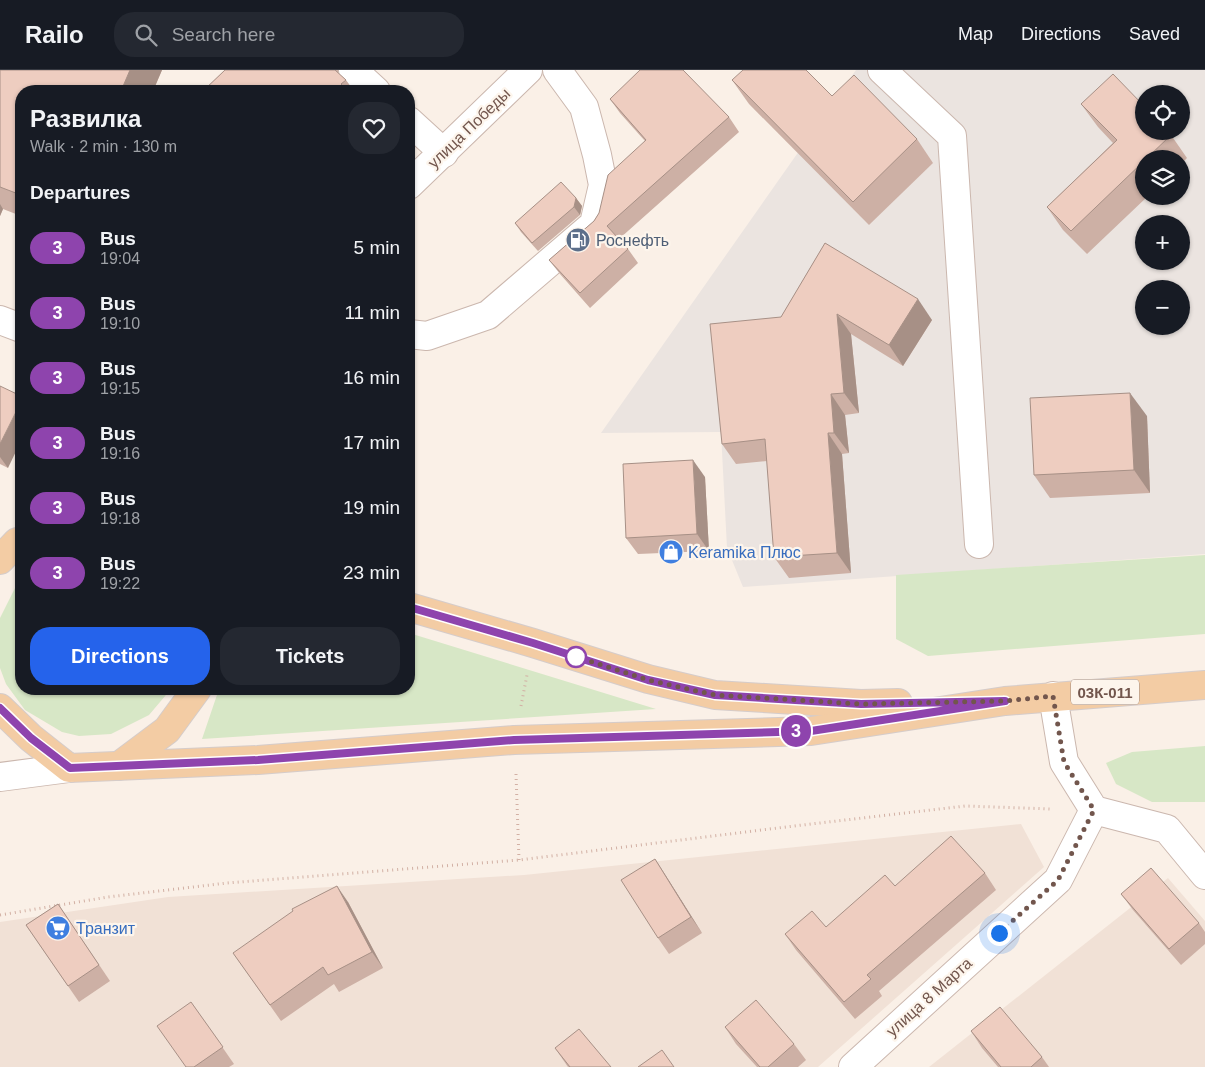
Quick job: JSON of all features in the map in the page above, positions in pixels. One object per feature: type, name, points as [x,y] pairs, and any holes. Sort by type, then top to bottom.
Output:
[{"type":"main road","points":[[415,609],[533,643],[648,680],[715,695],[861,704],[1005,701]]},
{"type":"main road","name":"03К-011","points":[[1005,701],[1205,685]]},
{"type":"main road","points":[[120,766],[167,730],[193,695]]},
{"type":"main road","points":[[0,708],[31,738],[70,768],[258,760],[514,740],[811,731],[1005,701]]},
{"type":"street","points":[[353,70],[369,85]]},
{"type":"street","name":"улица Победы","points":[[415,180],[528,70]]},
{"type":"street","points":[[415,335],[427,336],[488,315],[594,224],[602,185],[597,155],[584,107],[557,70]]},
{"type":"street","points":[[882,70],[952,136],[979,544]]},
{"type":"street","points":[[415,126],[444,153]]},
{"type":"street","points":[[0,320],[15,326]]},
{"type":"street","points":[[1053,696],[1064,762],[1094,810],[1167,830],[1205,875]]},
{"type":"street","points":[[0,777],[70,768]]},
{"type":"street","name":"улица 8 Марта","points":[[852,1067],[1058,880],[1094,810]]},
{"type":"path","points":[[0,915],[108,897],[227,883],[519,860],[965,806],[1094,810]]},
{"type":"shaded area","points":[[856,70],[1205,70],[1205,554],[743,587],[727,548],[721,432],[601,433]]},
{"type":"shaded area","points":[[1021,824],[1044,867],[818,1067],[0,1067],[0,922],[168,897],[524,875]]},
{"type":"shaded area","points":[[1168,878],[1205,921],[1205,1067],[929,1067]]},
{"type":"green space","points":[[1205,555],[1205,634],[928,656],[896,639],[896,575]]},
{"type":"green space","points":[[15,588],[15,695],[166,695],[149,715],[111,734],[79,736],[62,732],[25,710],[6,684],[0,668],[0,618]]},
{"type":"green space","points":[[415,635],[656,709],[202,739],[217,695],[415,695]]},
{"type":"green space","points":[[1205,746],[1205,802],[1152,802],[1116,784],[1106,763],[1132,752]]},
{"type":"building","points":[[0,70],[130,70],[124,85],[15,85],[15,193],[0,187]]},
{"type":"building","points":[[225,70],[335,70],[346,80],[342,85],[209,85]]},
{"type":"building","points":[[640,70],[683,70],[729,117],[607,226],[628,249],[580,293],[549,260],[594,221],[599,213],[608,175],[646,140],[610,99]]},
{"type":"building","points":[[743,70],[806,70],[832,96],[854,75],[917,139],[853,202],[732,80]]},
{"type":"building","points":[[1113,74],[1135,97],[1135,140],[1166,140],[1155,150],[1135,150],[1135,170],[1071,231],[1047,207],[1117,140],[1081,104]]},
{"type":"building","points":[[561,182],[576,198],[574,207],[532,243],[515,223]]},
{"type":"building","points":[[825,243],[918,299],[889,345],[837,314],[844,393],[831,394],[834,433],[828,433],[837,553],[774,557],[765,439],[722,444],[710,324],[781,317]]},
{"type":"building","points":[[0,386],[15,393],[15,414],[0,444]]},
{"type":"building","points":[[1130,393],[1134,470],[1034,475],[1030,398]]},
{"type":"building","points":[[693,460],[697,534],[626,538],[623,464]]},
{"type":"building","points":[[951,836],[985,873],[867,975],[871,979],[844,1002],[785,934],[812,911],[826,927],[885,875],[895,886]]},
{"type":"building","points":[[655,859],[691,917],[658,938],[621,880]]},
{"type":"building","points":[[1151,868],[1199,923],[1169,949],[1121,894]]},
{"type":"building","points":[[337,886],[372,952],[328,975],[323,967],[270,1005],[233,953],[293,911],[292,909]]},
{"type":"building","points":[[58,904],[99,965],[68,986],[26,925]]},
{"type":"building","points":[[756,1000],[794,1044],[768,1067],[760,1067],[725,1027]]},
{"type":"building","points":[[191,1002],[223,1047],[194,1067],[186,1067],[157,1026]]},
{"type":"building","points":[[1000,1007],[1042,1057],[1031,1067],[1001,1067],[971,1031]]},
{"type":"building","points":[[579,1029],[611,1067],[570,1067],[555,1048]]},
{"type":"building","points":[[662,1050],[674,1067],[638,1067]]},
{"type":"bus line","name":"3","points":[[0,708],[31,738],[70,768],[258,760],[514,740],[811,731],[1005,701],[861,704],[715,695],[648,680],[533,643],[415,609]]},
{"type":"place","name":"Роснефть","points":[[578,240]]},
{"type":"place","name":"Keramika Плюс","points":[[671,552]]},
{"type":"place","name":"Транзит","points":[[58,928]]},
{"type":"route","points":[[576,657],[571,655],[648,680],[715,695],[861,704],[1005,701],[1053,696],[1064,762],[1094,810],[1058,880],[999,933]]}]
